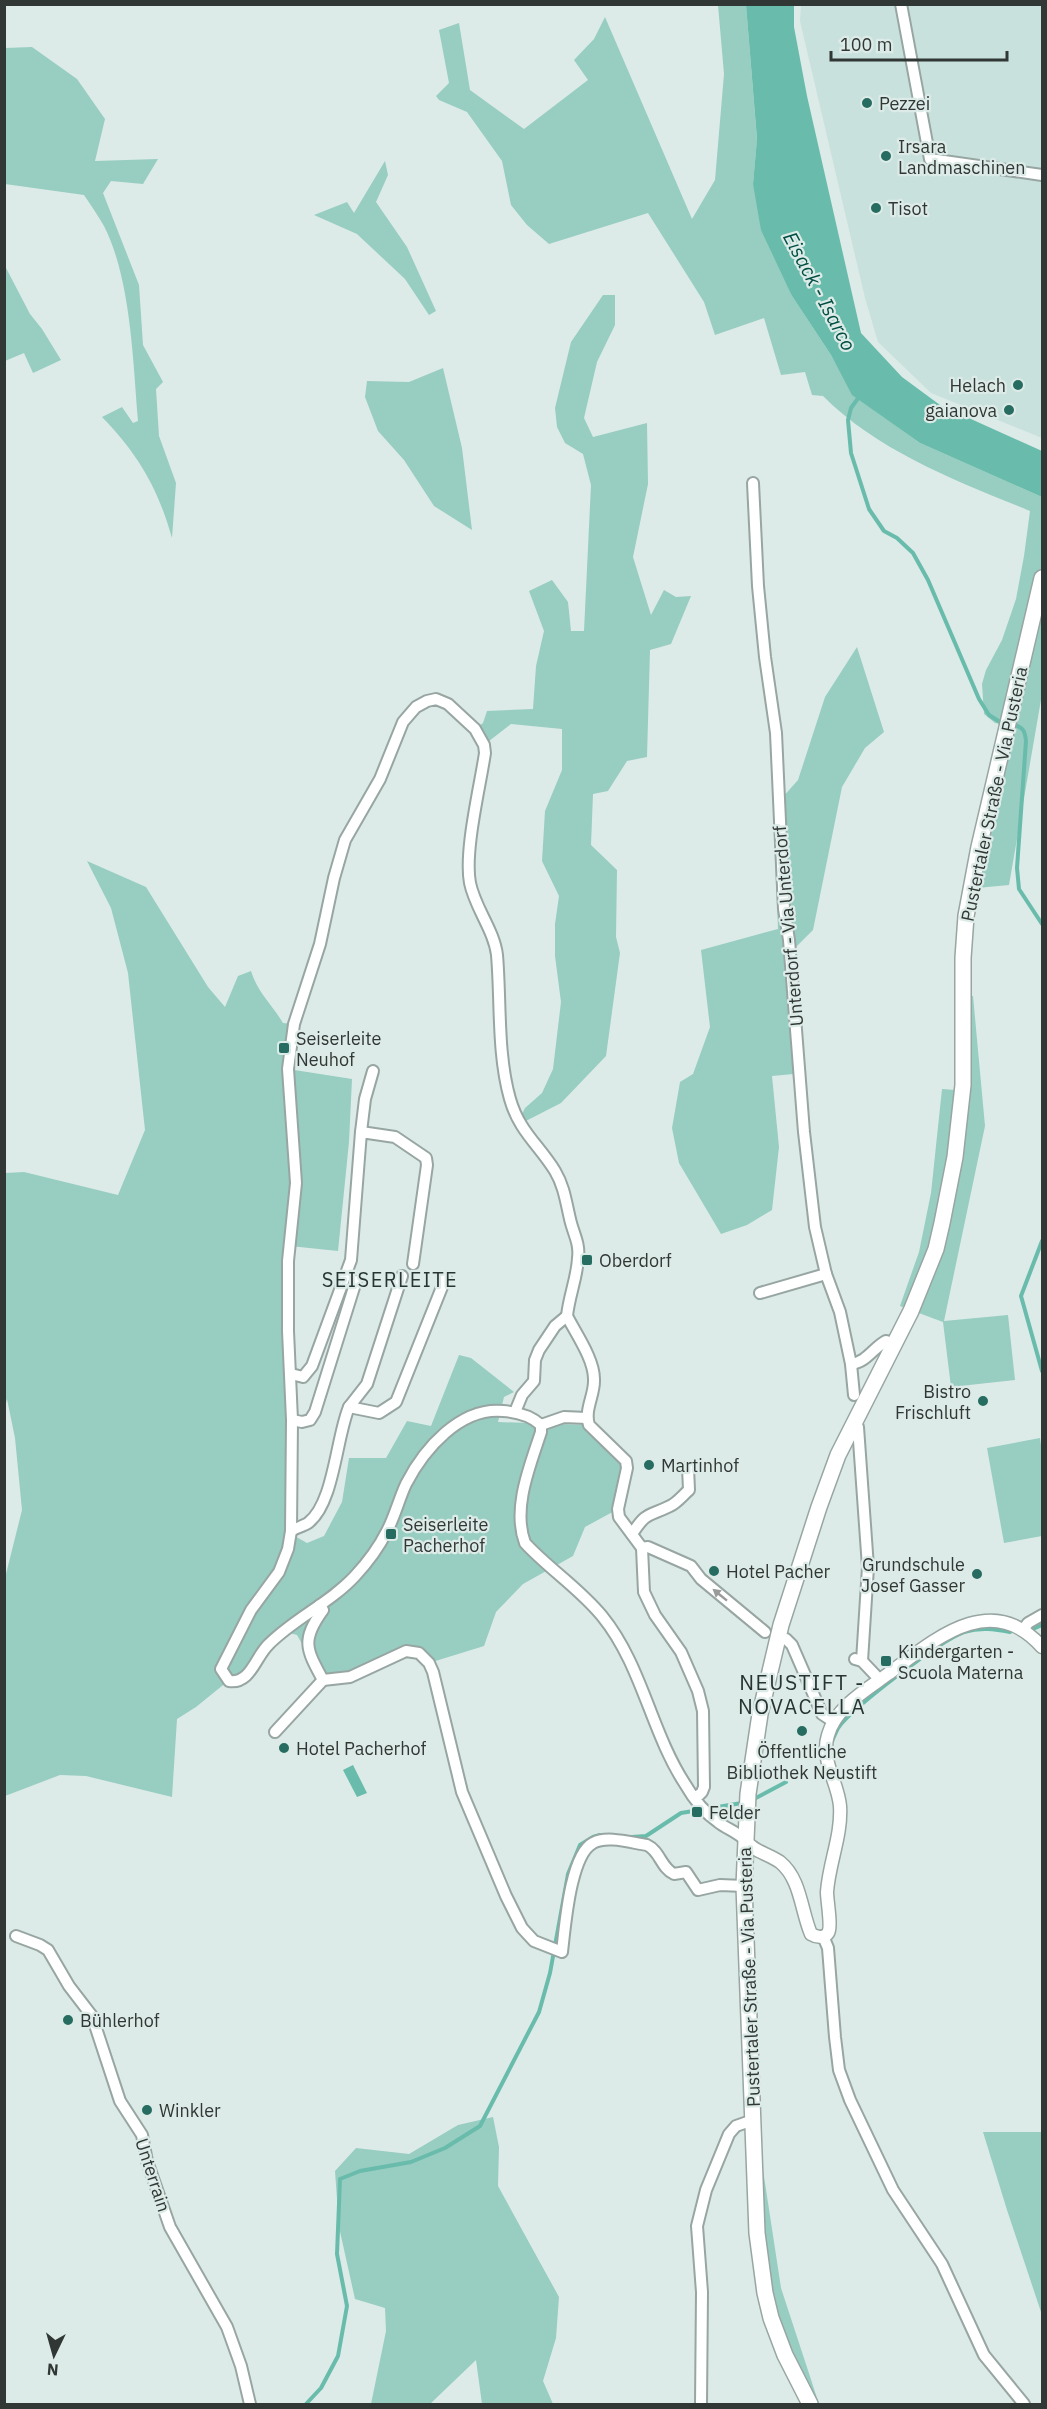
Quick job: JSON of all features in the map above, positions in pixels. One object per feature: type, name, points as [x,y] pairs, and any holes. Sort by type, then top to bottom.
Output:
[{"type":"main road","name":"Pustertaler Straße - Via Pusteria","points":[[810,2404],[785,2355],[765,2294],[757,2233],[744,1886],[748,1801],[768,1678],[781,1625],[809,1538],[838,1455],[911,1311],[936,1248],[950,1190],[960,1124],[963,1085],[963,958],[966,916],[981,838],[1042,578]]},
{"type":"street","points":[[901,4],[930,159],[1042,175]]},
{"type":"street","name":"Unterdorf - Via Unterdorf","points":[[753,483],[759,596],[776,733],[784,909],[792,973],[808,1178],[815,1227],[826,1274],[840,1312],[851,1364],[854,1395]]},
{"type":"street","points":[[515,1412],[522,1395],[534,1381],[535,1360],[539,1350],[555,1326],[567,1316],[575,1278],[578,1242],[570,1221],[563,1187],[554,1170],[518,1122],[510,1098],[502,1046],[496,946],[470,882],[469,859],[485,753],[484,745],[475,729],[448,704],[436,699],[427,700],[416,707],[403,722],[380,779],[345,840],[334,878],[320,944],[302,997],[290,1044],[288,1069],[296,1183],[288,1261],[292,1420],[291,1531],[288,1549],[279,1572],[250,1610],[221,1669],[223,1675],[229,1681],[237,1682],[244,1679],[263,1650],[282,1631],[320,1605],[354,1577],[374,1553],[386,1533],[406,1484],[437,1441],[467,1418],[483,1411],[515,1412],[535,1419],[541,1425],[542,1432],[526,1479],[520,1516],[520,1531],[525,1543],[602,1616],[625,1652],[668,1754],[684,1784],[717,1821],[737,1832],[752,1849],[780,1862],[790,1873],[811,1934],[817,1937],[828,1933],[830,1925],[826,1907],[827,1888],[840,1822],[840,1805],[826,1758],[828,1734],[834,1722],[860,1693],[946,1632],[964,1624],[985,1620],[1007,1623],[1023,1630],[1042,1647]]},
{"type":"street","points":[[291,1374],[303,1377],[312,1366],[351,1260],[361,1132],[365,1099],[373,1071]]},
{"type":"street","points":[[361,1132],[395,1137],[426,1158],[427,1165],[413,1264]]},
{"type":"street","points":[[759,1293],[826,1274]]},
{"type":"street","points":[[291,1531],[309,1522],[322,1505],[327,1493],[342,1423],[349,1407],[367,1384],[402,1276]]},
{"type":"street","points":[[349,1407],[379,1413],[396,1402],[446,1277]]},
{"type":"street","points":[[292,1420],[302,1422],[310,1420],[315,1412],[356,1281]]},
{"type":"street","points":[[567,1316],[591,1361],[595,1387],[587,1418],[589,1425],[626,1461],[627,1468],[618,1509],[619,1518],[642,1548],[645,1592],[655,1615],[681,1652],[698,1691],[703,1712],[704,1787],[695,1799]]},
{"type":"street","points":[[851,1364],[865,1359],[886,1341],[895,1344]]},
{"type":"street","points":[[541,1425],[564,1417],[587,1418]]},
{"type":"street","points":[[858,1426],[868,1567],[858,1660],[880,1680]]},
{"type":"street","points":[[632,1534],[642,1520],[653,1512],[671,1506],[689,1490],[688,1467]]},
{"type":"street","points":[[642,1548],[648,1547],[692,1566],[700,1579],[765,1632]]},
{"type":"street","points":[[320,1605],[323,1610],[311,1626],[308,1641],[312,1659],[323,1680]]},
{"type":"street","points":[[1023,1630],[1028,1623],[1042,1615]]},
{"type":"street","points":[[786,1639],[792,1645],[822,1714],[834,1722]]},
{"type":"street","points":[[275,1732],[323,1680],[350,1677],[406,1651],[418,1653],[429,1663],[434,1672],[462,1792],[484,1845],[522,1928],[534,1941],[549,1948],[562,1952],[574,1878],[579,1861],[592,1843],[604,1840],[647,1845],[654,1848],[667,1871],[674,1874],[686,1872],[698,1890],[720,1885],[744,1886]]},
{"type":"street","name":"Unterrain","points":[[15,1936],[48,1950],[69,1986],[92,2016],[120,2101],[142,2136],[147,2161],[170,2227],[227,2327],[241,2366],[250,2404]]},
{"type":"street","points":[[824,1936],[828,1948],[839,2070],[850,2100],[893,2190],[942,2264],[984,2355],[1024,2404]]},
{"type":"street","points":[[701,2404],[702,2292],[697,2226],[706,2190],[729,2134],[736,2126],[753,2120]]},
{"type":"shaded area","points":[[718,5],[746,5],[757,140],[753,184],[792,296],[831,355],[853,395],[920,443],[1042,497],[1042,694],[1009,885],[977,888],[1007,725],[995,723],[984,714],[982,684],[986,670],[1002,640],[1016,599],[1030,511],[947,476],[894,449],[845,416],[823,396],[812,395],[805,372],[781,375],[764,318],[715,335],[704,302],[648,213],[549,244],[527,225],[511,205],[502,161],[467,112],[439,100],[436,96],[449,83],[439,30],[459,23],[470,90],[524,129],[588,80],[574,60],[594,39],[605,17],[692,219],[715,180],[724,74]]},
{"type":"shaded area","points":[[801,5],[1042,5],[1042,438],[931,393],[878,342],[865,298],[800,21]]},
{"type":"shaded area","points":[[32,47],[77,79],[105,119],[95,161],[158,159],[143,184],[111,181],[103,193],[139,285],[143,345],[163,382],[156,389],[159,436],[176,483],[172,538],[160,503],[145,473],[126,444],[102,417],[122,407],[133,423],[138,421],[125,295],[113,247],[104,226],[84,195],[5,184],[5,48]]},
{"type":"shaded area","points":[[385,161],[388,175],[376,202],[407,247],[436,311],[429,315],[405,279],[357,234],[314,215],[347,202],[354,213]]},
{"type":"shaded area","points":[[5,266],[30,314],[61,360],[33,373],[24,353],[5,361]]},
{"type":"shaded area","points":[[603,295],[615,295],[615,325],[597,362],[584,418],[593,437],[647,423],[648,484],[633,557],[651,615],[664,590],[676,597],[691,596],[671,644],[650,650],[647,757],[627,761],[608,791],[593,794],[591,845],[617,870],[616,937],[620,953],[606,1056],[561,1103],[516,1126],[525,1108],[542,1093],[553,1069],[561,1002],[555,956],[555,924],[559,896],[542,861],[545,811],[562,770],[562,729],[511,724],[484,745],[475,729],[483,723],[487,711],[533,709],[536,666],[544,631],[529,591],[552,580],[568,602],[571,631],[584,631],[591,485],[583,454],[565,443],[557,427],[555,408],[571,342]]},
{"type":"shaded area","points":[[443,368],[462,448],[472,530],[434,506],[404,460],[378,431],[365,397],[367,381],[409,382]]},
{"type":"shaded area","points":[[857,647],[884,732],[865,748],[842,787],[813,930],[794,949],[804,1073],[772,1076],[779,1147],[772,1210],[747,1225],[721,1234],[679,1163],[672,1128],[680,1082],[693,1074],[710,1027],[701,950],[778,929],[773,808],[798,780],[825,697]]},
{"type":"shaded area","points":[[87,861],[146,887],[208,987],[225,1007],[238,976],[251,971],[261,992],[283,1023],[294,1024],[288,1069],[352,1079],[349,1142],[338,1251],[290,1246],[286,1531],[307,1543],[324,1536],[342,1502],[349,1458],[386,1458],[407,1421],[431,1426],[459,1355],[471,1358],[514,1392],[504,1397],[498,1422],[589,1425],[626,1461],[618,1509],[585,1527],[573,1556],[523,1584],[496,1612],[484,1646],[429,1663],[406,1651],[350,1677],[323,1680],[297,1635],[282,1631],[249,1673],[228,1681],[177,1719],[172,1797],[86,1776],[60,1775],[5,1796],[5,1578],[22,1510],[15,1438],[7,1399],[5,1407],[5,1173],[24,1172],[118,1195],[145,1130],[128,973],[111,908]]},
{"type":"shaded area","points":[[968,996],[973,996],[985,1126],[944,1321],[1008,1315],[1015,1380],[951,1387],[943,1322],[900,1306],[919,1252],[931,1193],[942,1089],[968,1091]]},
{"type":"shaded area","points":[[1040,1438],[1042,1536],[1004,1543],[987,1448]]},
{"type":"shaded area","points":[[493,2117],[499,2147],[498,2186],[559,2297],[556,2338],[543,2381],[553,2404],[482,2404],[476,2360],[430,2404],[371,2404],[386,2331],[385,2308],[355,2299],[339,2227],[335,2171],[356,2148],[409,2154],[458,2125]]},
{"type":"shaded area","points":[[756,2124],[781,2288],[819,2404],[791,2351],[775,2308],[763,2230]]},
{"type":"shaded area","points":[[983,2132],[1042,2132],[1042,2315],[1007,2210]]},
{"type":"water","name":"Eisack - Isarco","points":[[746,5],[794,5],[794,27],[807,96],[861,333],[902,377],[940,405],[1042,451],[1042,497],[920,443],[852,395],[831,355],[792,296],[761,230],[753,184],[757,139]]},
{"type":"water","points":[[353,1765],[367,1793],[357,1797],[343,1770]]},
{"type":"waterway","points":[[859,397],[851,408],[848,420],[851,453],[869,509],[884,531],[897,538],[913,553],[928,580],[979,699],[989,715],[1000,722]]},
{"type":"waterway","points":[[1015,725],[1023,731],[1026,741],[1017,868],[1019,889],[1042,924]]},
{"type":"waterway","points":[[1042,1241],[1021,1296],[1042,1371]]},
{"type":"waterway","points":[[1033,1629],[1042,1625]]},
{"type":"waterway","points":[[832,1741],[838,1728],[860,1706],[918,1661],[953,1638],[976,1629],[1010,1632]]},
{"type":"waterway","points":[[752,1800],[786,1782]]},
{"type":"waterway","points":[[632,1837],[646,1836],[681,1813],[742,1803]]},
{"type":"waterway","points":[[306,2404],[321,2388],[338,2356],[347,2306],[337,2254],[340,2179],[360,2171],[411,2162],[445,2148],[480,2126],[539,2012],[550,1973],[568,1874],[580,1845],[600,1835]]},
{"type":"place","name":"Pezzei","points":[[867,103]]},
{"type":"place","name":"Irsara Landmaschinen","points":[[886,156]]},
{"type":"place","name":"Tisot","points":[[876,208]]},
{"type":"place","name":"Helach","points":[[1018,385]]},
{"type":"place","name":"gaianova","points":[[1009,410]]},
{"type":"place","name":"Seiserleite Neuhof","points":[[284,1048]]},
{"type":"place","name":"Oberdorf","points":[[587,1260]]},
{"type":"place","name":"Bistro Frischluft","points":[[983,1401]]},
{"type":"place","name":"Martinhof","points":[[649,1465]]},
{"type":"place","name":"Seiserleite Pacherhof","points":[[391,1534]]},
{"type":"place","name":"Hotel Pacher","points":[[714,1571]]},
{"type":"place","name":"Grundschule Josef Gasser","points":[[977,1574]]},
{"type":"place","name":"Kindergarten - Scuola Materna","points":[[886,1661]]},
{"type":"place","name":"Öffentliche Bibliothek Neustift","points":[[802,1731]]},
{"type":"place","name":"Hotel Pacherhof","points":[[284,1748]]},
{"type":"place","name":"Felder","points":[[697,1812]]},
{"type":"place","name":"Bühlerhof","points":[[68,2020]]},
{"type":"place","name":"Winkler","points":[[147,2110]]},
{"type":"district","name":"SEISERLEITE","points":[[390,1279]]},
{"type":"district","name":"NEUSTIFT - NOVACELLA","points":[[802,1694]]}]
